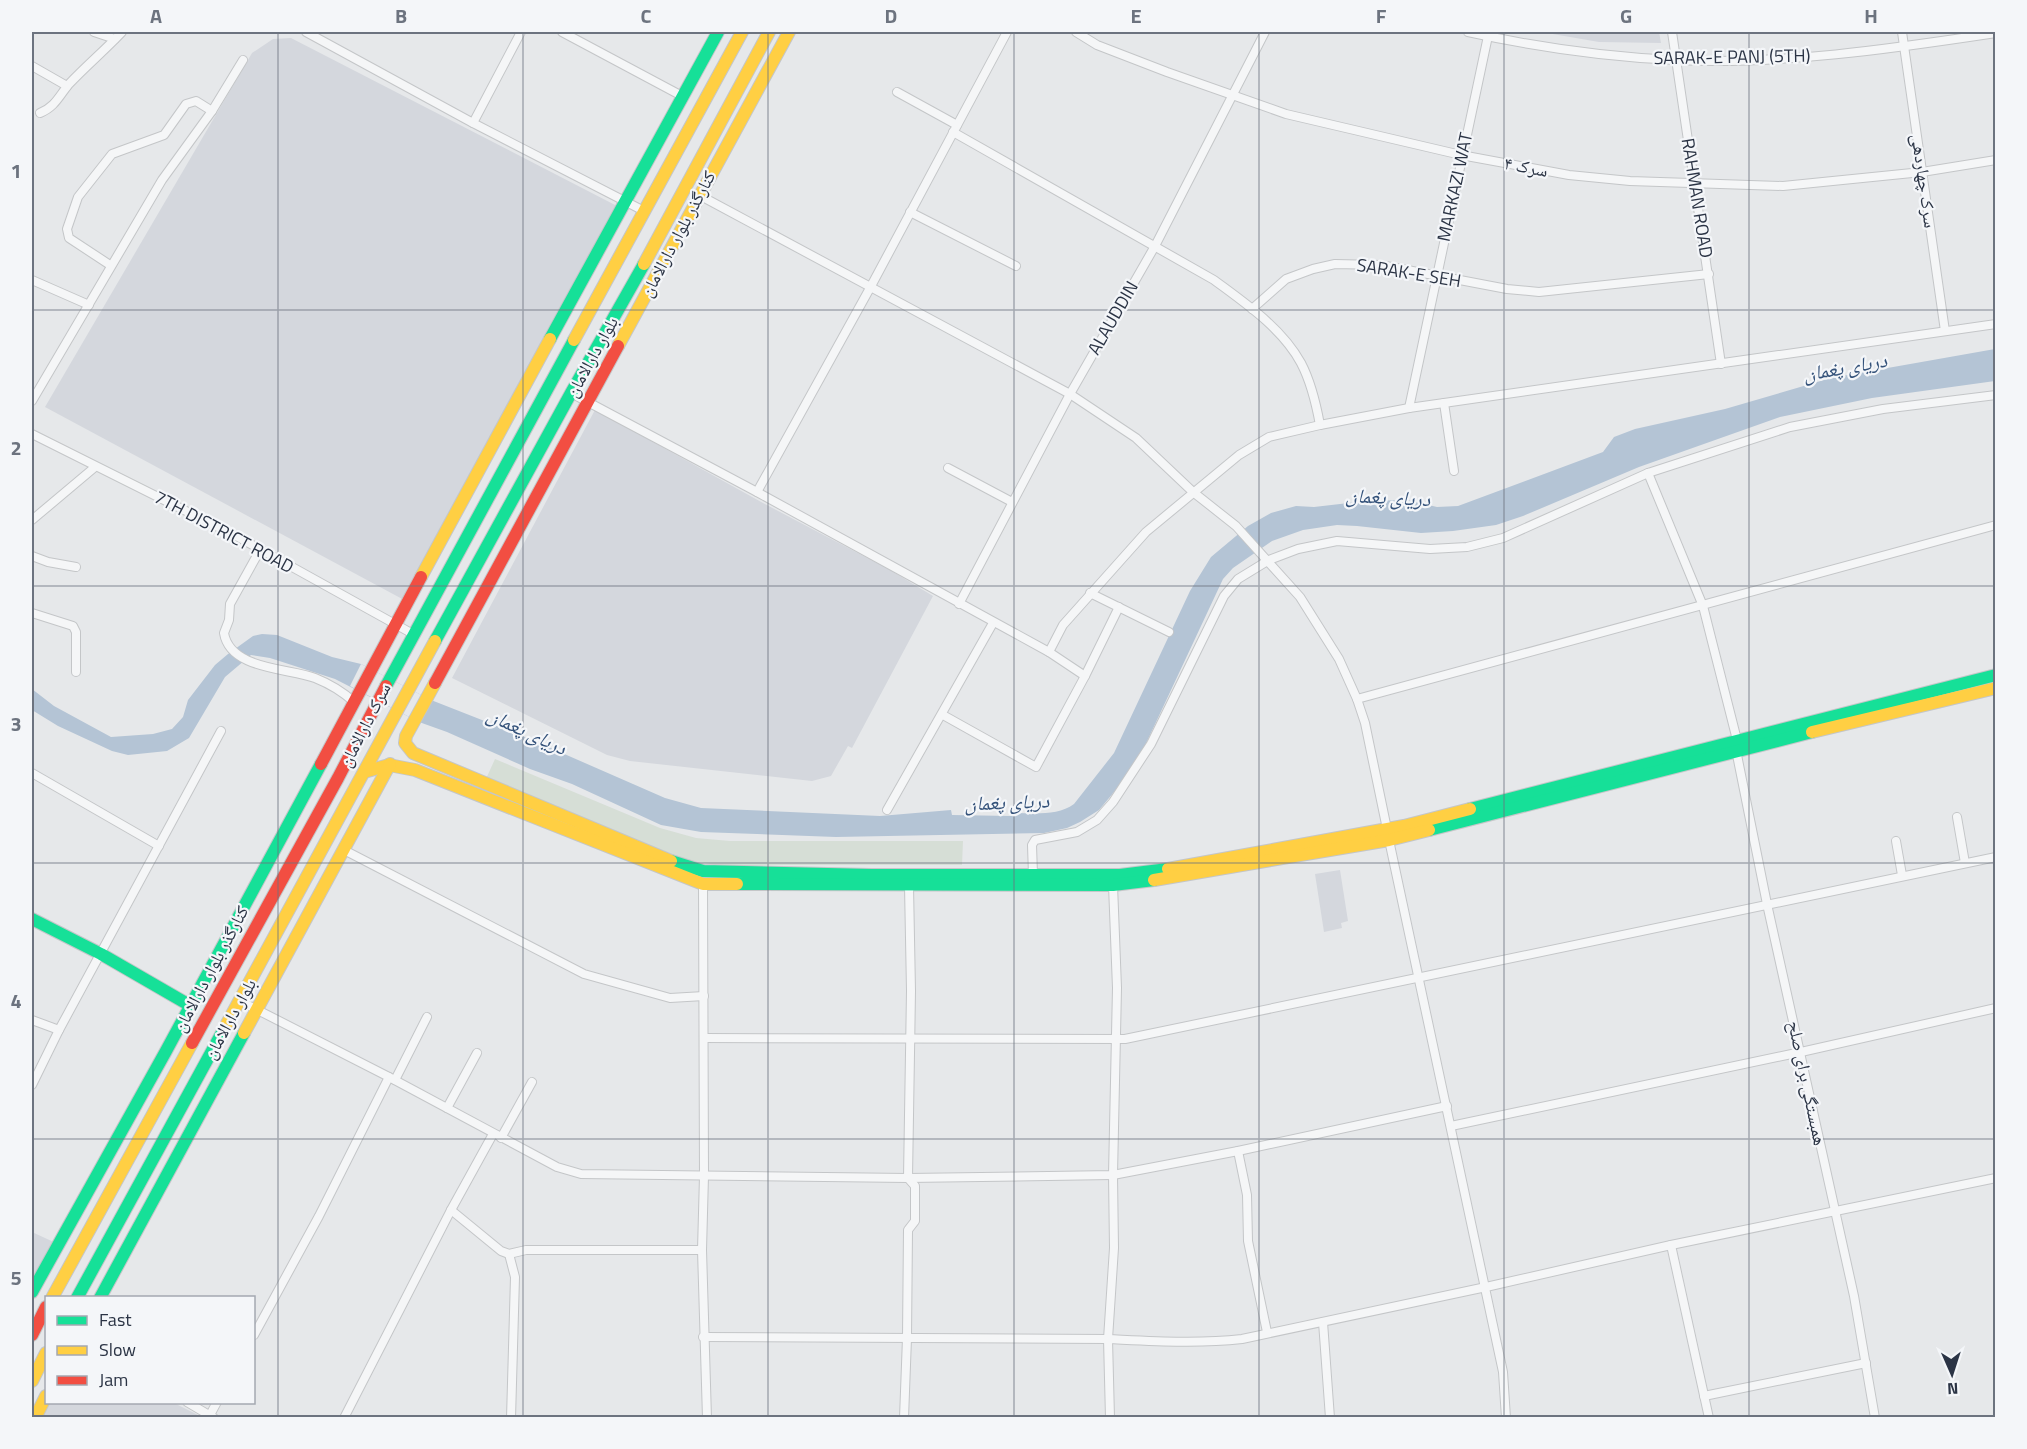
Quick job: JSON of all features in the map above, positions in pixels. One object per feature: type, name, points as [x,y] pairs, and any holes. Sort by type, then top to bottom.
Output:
[{"type":"main road","points":[[396,624],[718,32]]},
{"type":"main road","name":"بلوار دارالامان","points":[[393,673],[742,32]]},
{"type":"main road","name":"بلوار دارالامان","points":[[414,682],[769,32]]},
{"type":"main road","name":"کنارگذر بلوار دارالامان","points":[[789,32],[405,739],[408,749],[430,762],[678,864],[703,871],[960,881]]},
{"type":"main road","points":[[642,268],[656,275]]},
{"type":"main road","points":[[453,563],[473,574]]},
{"type":"main road","name":"کنارگذر بلوار دارالامان","points":[[32,1292],[191,1006],[396,624]]},
{"type":"main road","points":[[434,645],[450,654]]},
{"type":"main road","name":"سرک دارالامان","points":[[338,778],[393,673]]},
{"type":"main road","points":[[1815,726],[1995,675]]},
{"type":"main road","name":"سرک دارالامان","points":[[381,741],[414,682]]},
{"type":"main road","points":[[960,881],[1113,885],[1171,878],[1388,835],[1815,726],[1995,688]]},
{"type":"main road","name":"بلوار دارالامان","points":[[78,1296],[381,741]]},
{"type":"main road","points":[[364,772],[376,766],[390,764],[415,770],[703,884],[909,886],[1033,874],[1120,875],[1388,835]]},
{"type":"main road","points":[[101,1296],[390,764]]},
{"type":"main road","name":"بلوار دارالامان","points":[[53,1296],[338,778]]},
{"type":"main road","points":[[330,792],[348,802]]},
{"type":"main road","points":[[32,920],[101,954],[191,1006]]},
{"type":"main road","points":[[32,1335],[45,1309]]},
{"type":"main road","points":[[32,1381],[45,1355]]},
{"type":"main road","points":[[34,1418],[45,1398]]},
{"type":"street","points":[[94,32],[115,39]]},
{"type":"street","points":[[40,113],[49,110],[68,86],[122,32]]},
{"type":"street","points":[[306,32],[473,123],[644,211]]},
{"type":"street","points":[[473,123],[521,32]]},
{"type":"street","points":[[562,32],[682,96]]},
{"type":"street","points":[[757,492],[870,288],[1007,32]]},
{"type":"street","name":"سرک ۴","points":[[1076,32],[1097,45],[1286,114],[1461,155],[1569,175],[1630,181],[1783,186],[1922,172],[1995,160]]},
{"type":"street","name":"ALAUDDIN","points":[[959,604],[1070,394],[1155,246],[1266,32]]},
{"type":"street","name":"SARAK-E PANJ (5TH)","points":[[1468,32],[1562,49],[1677,60],[1817,56],[1904,47],[1995,33]]},
{"type":"street","name":"RAHMAN ROAD","points":[[1672,32],[1721,364]]},
{"type":"street","name":"سرک چهاردهی","points":[[1902,32],[1945,331]]},
{"type":"street","name":"MARKAZI WAT","points":[[1408,408],[1488,36]]},
{"type":"street","points":[[32,401],[162,180],[212,111],[243,60]]},
{"type":"street","points":[[32,66],[68,86]]},
{"type":"street","points":[[897,92],[1214,280],[1252,309],[1282,338],[1300,362],[1315,398],[1320,424]]},
{"type":"street","points":[[110,265],[69,238],[67,229],[78,196],[112,154],[164,135],[186,104],[196,102],[212,111]]},
{"type":"street","points":[[699,195],[1070,394],[1136,438],[1193,492],[1236,526],[1267,559],[1316,621],[1339,658],[1365,723],[1486,1287],[1503,1372],[1506,1418]]},
{"type":"street","points":[[910,212],[1016,266]]},
{"type":"street","name":"SARAK-E SEH","points":[[1252,309],[1286,279],[1335,264],[1381,266],[1508,289],[1539,292],[1709,274]]},
{"type":"street","points":[[32,280],[89,306]]},
{"type":"street","points":[[1049,652],[1064,625],[1146,532],[1239,455],[1269,436],[1408,408],[1995,324]]},
{"type":"street","points":[[571,393],[1049,652],[1085,676]]},
{"type":"street","points":[[1033,874],[1032,845],[1035,840],[1083,829],[1096,820],[1113,802],[1151,744],[1224,596],[1238,579],[1267,559],[1298,549],[1337,541],[1430,549],[1467,547],[1503,538],[1648,473],[1790,427],[1883,409],[1995,395]]},
{"type":"street","points":[[1444,403],[1454,471]]},
{"type":"street","name":"7TH DISTRICT ROAD","points":[[32,434],[181,508],[413,634]]},
{"type":"street","points":[[32,520],[95,467]]},
{"type":"street","points":[[948,468],[1012,502]]},
{"type":"street","name":"همبستگی برای صلح","points":[[1648,473],[1703,606],[1737,745],[1767,904],[1835,1210],[1875,1418]]},
{"type":"street","points":[[1357,699],[1995,525]]},
{"type":"street","points":[[260,550],[230,604],[225,638],[233,650],[246,660],[313,677],[357,697]]},
{"type":"street","points":[[32,556],[48,562],[76,567]]},
{"type":"street","points":[[1090,593],[1169,632]]},
{"type":"street","points":[[943,715],[1036,766],[1119,607]]},
{"type":"street","points":[[32,613],[73,626],[76,632],[75,672]]},
{"type":"street","points":[[887,810],[943,715],[993,623]]},
{"type":"street","points":[[32,1085],[59,1030],[221,731]]},
{"type":"street","points":[[32,773],[159,846]]},
{"type":"street","points":[[1957,817],[1965,863]]},
{"type":"street","points":[[1896,841],[1902,875]]},
{"type":"street","points":[[344,850],[584,974],[670,998],[704,996]]},
{"type":"street","points":[[704,1038],[1115,1041],[1995,857]]},
{"type":"street","points":[[703,884],[702,1250],[706,1418]]},
{"type":"street","points":[[1110,1418],[1108,1339],[1114,1248],[1113,1175],[1117,988],[1113,885]]},
{"type":"street","points":[[904,1418],[908,1338],[908,1230],[915,1221],[915,1186],[908,1178],[909,886]]},
{"type":"street","points":[[240,1001],[392,1078],[557,1167],[581,1174],[908,1178],[1113,1175],[1447,1106]]},
{"type":"street","points":[[1451,1126],[1801,1052],[1995,1008]]},
{"type":"street","points":[[255,1333],[427,1017]]},
{"type":"street","points":[[32,1020],[59,1030]]},
{"type":"street","points":[[447,1108],[477,1053]]},
{"type":"street","points":[[344,1418],[451,1210],[532,1082]]},
{"type":"street","points":[[1238,1151],[1247,1195],[1248,1241],[1267,1332]]},
{"type":"street","points":[[704,1336],[1221,1341],[1242,1339],[1671,1245],[1995,1178]]},
{"type":"street","points":[[451,1210],[501,1251],[509,1254],[526,1250],[702,1250]]},
{"type":"street","points":[[1671,1245],[1709,1418]]},
{"type":"street","points":[[509,1254],[515,1277],[511,1418]]},
{"type":"street","points":[[1323,1322],[1330,1418]]},
{"type":"street","points":[[1704,1396],[1866,1363]]},
{"type":"street","points":[[191,1404],[212,1416]]},
{"type":"shaded area","points":[[1541,32],[1659,32],[1661,43],[1599,42]]},
{"type":"shaded area","points":[[291,38],[617,206],[406,601],[45,407],[252,53],[273,39]]},
{"type":"shaded area","points":[[596,408],[626,427],[890,570],[933,596],[852,748],[848,746],[831,776],[812,781],[630,761],[607,755],[452,678]]},
{"type":"shaded area","points":[[495,759],[660,828],[696,838],[730,841],[963,841],[962,865],[716,865],[687,860],[485,781]]},
{"type":"shaded area","points":[[1340,870],[1348,921],[1341,923],[1342,928],[1324,932],[1315,874]]},
{"type":"shaded area","points":[[32,1232],[58,1244],[32,1292]]},
{"type":"shaded area","points":[[47,1404],[176,1404],[202,1417],[40,1418]]},
{"type":"water","points":[[1995,349],[1995,381],[1872,398],[1780,417],[1639,467],[1523,516],[1496,525],[1421,533],[1337,525],[1303,530],[1272,541],[1233,568],[1223,579],[1142,752],[1119,786],[1099,810],[1080,822],[1067,828],[1044,833],[836,837],[701,832],[661,825],[572,784],[530,769],[419,722],[335,679],[270,658],[251,655],[225,677],[189,738],[167,751],[128,755],[112,751],[58,726],[32,710],[32,689],[54,706],[111,737],[153,734],[172,729],[183,717],[188,700],[215,665],[253,636],[277,635],[332,657],[361,664],[431,700],[530,739],[665,798],[701,808],[880,816],[951,810],[952,815],[1011,816],[1015,813],[1053,812],[1074,804],[1114,753],[1190,591],[1211,557],[1248,526],[1271,513],[1296,506],[1314,507],[1366,501],[1407,500],[1437,507],[1458,506],[1603,452],[1614,437],[1635,429],[1725,409],[1831,378]]},
{"type":"pier","points":[[361,664],[431,700],[419,722],[350,686]]},
{"type":"traffic: fast","points":[[550,339],[718,32]]},
{"type":"traffic: fast","points":[[435,641],[644,264]]},
{"type":"traffic: fast","points":[[386,686],[574,340]]},
{"type":"traffic: fast","points":[[1470,809],[1996,675]]},
{"type":"traffic: fast","points":[[1429,830],[1812,732]]},
{"type":"traffic: fast","points":[[32,1292],[166,1051],[321,764]]},
{"type":"traffic: fast","points":[[671,861],[703,871],[871,875],[1120,875],[1168,869]]},
{"type":"traffic: fast","points":[[737,884],[1113,885],[1154,880]]},
{"type":"traffic: fast","points":[[32,919],[101,954],[191,1006]]},
{"type":"traffic: fast","points":[[78,1296],[224,1029]]},
{"type":"traffic: fast","points":[[101,1296],[244,1033]]},
{"type":"traffic: slow","points":[[574,340],[742,32]]},
{"type":"traffic: slow","points":[[644,264],[769,32]]},
{"type":"traffic: slow","points":[[618,346],[789,32]]},
{"type":"traffic: slow","points":[[421,577],[550,339]]},
{"type":"traffic: slow","points":[[224,1029],[435,641]]},
{"type":"traffic: slow","points":[[435,683],[406,736],[405,743],[413,753],[671,861]]},
{"type":"traffic: slow","points":[[1812,732],[1996,688]]},
{"type":"traffic: slow","points":[[244,1033],[390,764]]},
{"type":"traffic: slow","points":[[364,772],[389,765],[415,770],[703,884],[737,884]]},
{"type":"traffic: slow","points":[[1168,869],[1404,826],[1470,809]]},
{"type":"traffic: slow","points":[[1154,880],[1389,840],[1429,830]]},
{"type":"traffic: slow","points":[[53,1296],[192,1043]]},
{"type":"traffic: slow","points":[[32,1381],[45,1355]]},
{"type":"traffic: slow","points":[[35,1418],[45,1398]]},
{"type":"traffic: jam","points":[[435,683],[618,346]]},
{"type":"traffic: jam","points":[[321,764],[421,577]]},
{"type":"traffic: jam","points":[[192,1043],[386,686]]},
{"type":"traffic: jam","points":[[32,1335],[45,1309]]},
{"type":"water label","name":"دریای پغمان","points":[[1845,367]]},
{"type":"water label","name":"دریای پغمان","points":[[1388,497]]},
{"type":"water label","name":"دریای پغمان","points":[[527,731]]},
{"type":"water label","name":"دریای پغمان","points":[[1007,802]]}]
